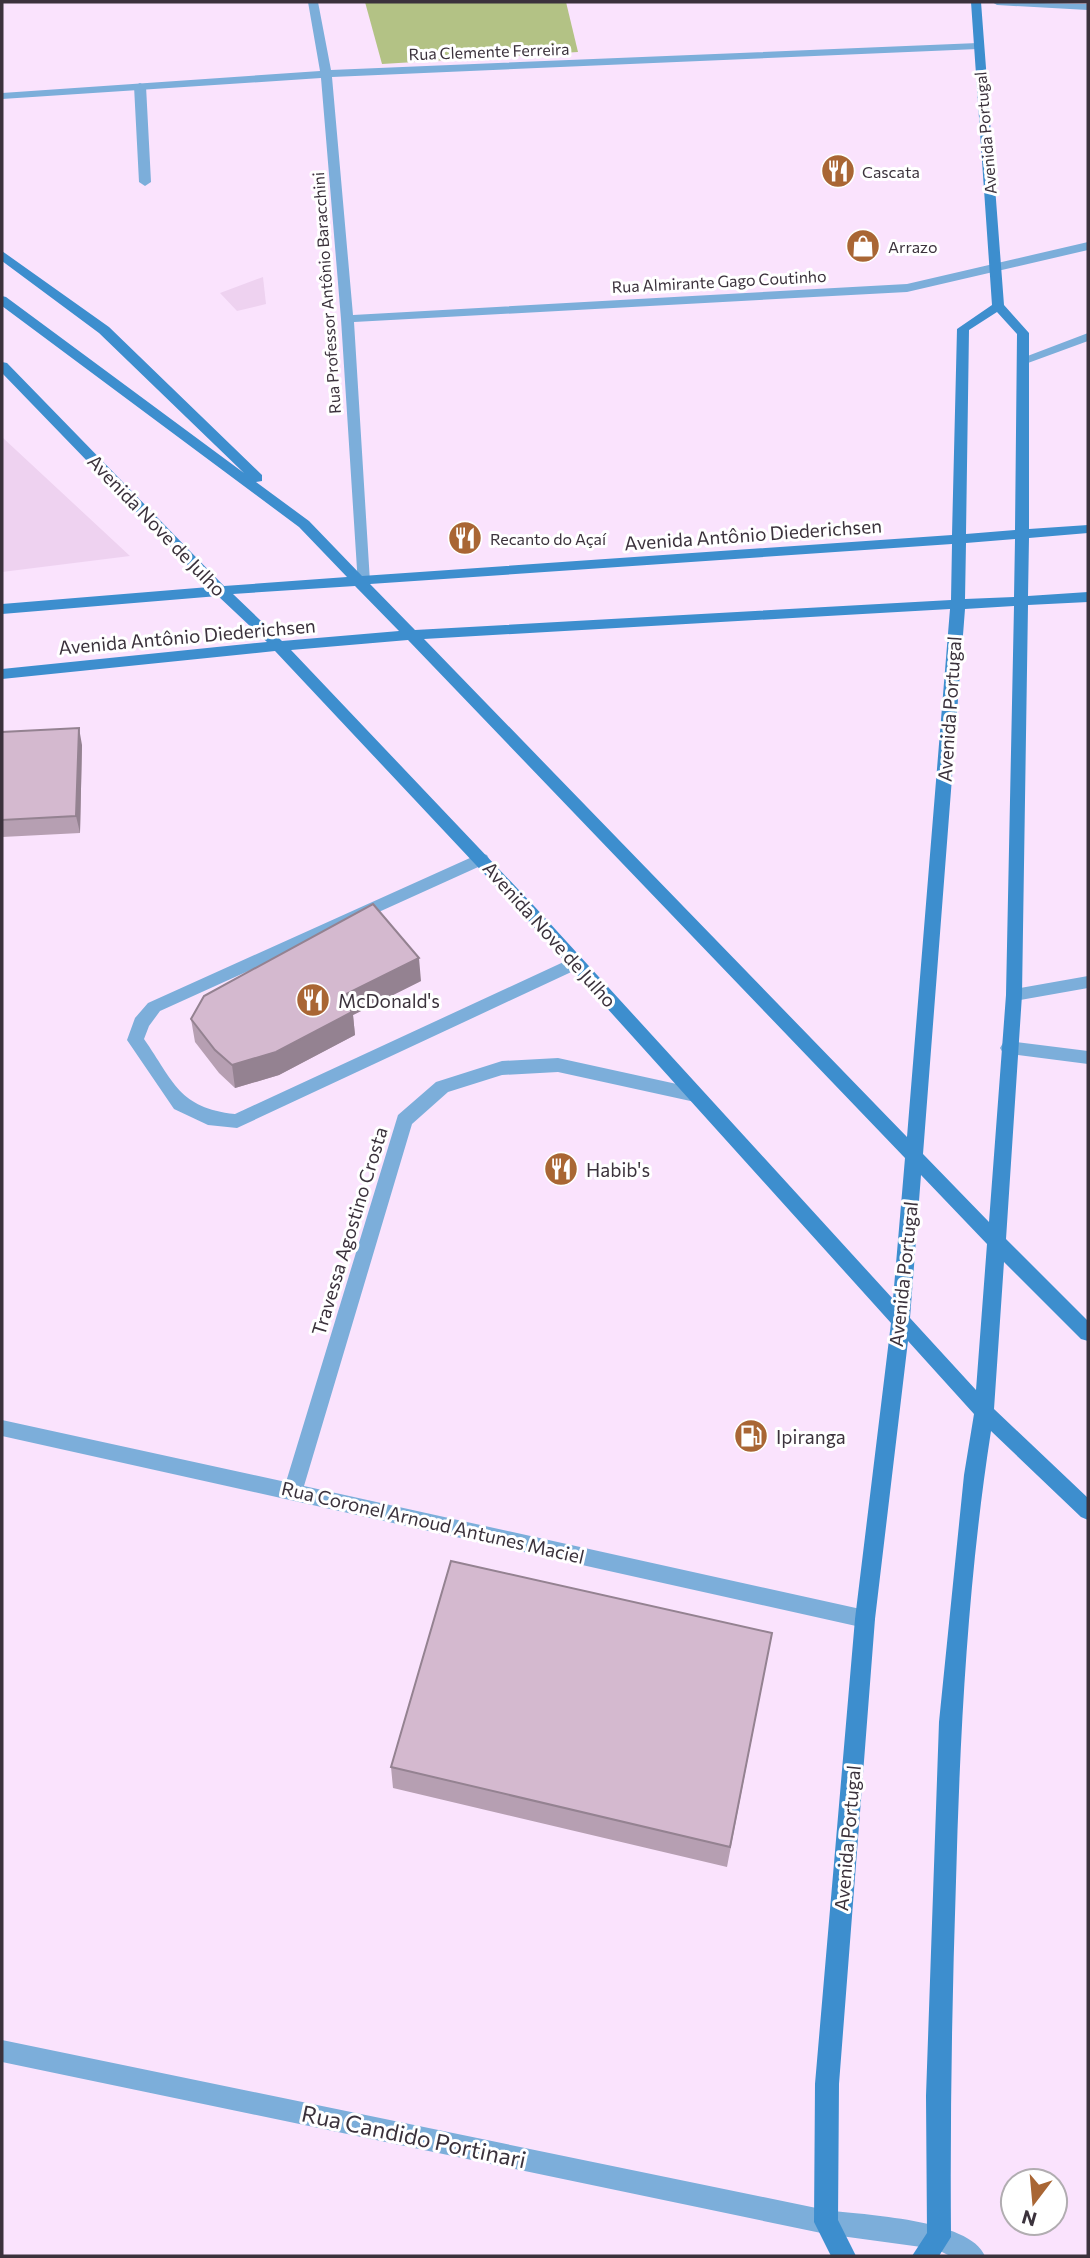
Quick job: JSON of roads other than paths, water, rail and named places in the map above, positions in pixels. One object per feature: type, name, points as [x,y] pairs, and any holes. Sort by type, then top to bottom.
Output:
[{"type":"main road","name":"Avenida Portugal","points":[[844,2256],[826,2222],[827,2084],[864,1619],[901,1319],[958,604],[963,329],[998,306],[976,2]]},
{"type":"main road","points":[[2,254],[104,330],[363,582],[914,1157],[1088,1332]]},
{"type":"main road","points":[[2,300],[304,524]]},
{"type":"main road","points":[[932,2247],[950,1723],[974,1475],[984,1412],[1014,995],[1023,534],[1023,333],[998,306]]},
{"type":"main road","name":"Avenida Nove de Julho","points":[[2,366],[219,589],[279,646],[576,962],[984,1412],[1088,1511]]},
{"type":"main road","name":"Avenida Antônio Diederichsen","points":[[2,609],[219,589],[363,582],[1088,529]]},
{"type":"main road","name":"Avenida Antônio Diederichsen","points":[[2,674],[413,635],[1088,597]]},
{"type":"street","name":"Rua Professor Antônio Baracchini","points":[[313,2],[326,74],[347,319],[363,582]]},
{"type":"street","points":[[997,2],[1088,7]]},
{"type":"street","name":"Rua Clemente Ferreira","points":[[2,96],[326,74],[978,46]]},
{"type":"street","points":[[140,86],[145,182]]},
{"type":"street","name":"Rua Almirante Gago Coutinho","points":[[347,319],[907,288],[996,265],[1088,246]]},
{"type":"street","points":[[1023,360],[1088,337]]},
{"type":"street","points":[[481,859],[154,1007],[141,1023],[135,1040],[180,1104],[208,1118],[237,1121],[576,962]]},
{"type":"street","points":[[1014,995],[1088,982]]},
{"type":"street","points":[[1009,1048],[1088,1058]]},
{"type":"street","name":"Travessa Agostino Crosta","points":[[293,1490],[404,1120],[442,1087],[502,1068],[558,1065],[695,1095]]},
{"type":"street","name":"Rua Coronel Arnoud Antunes Maciel","points":[[2,1428],[293,1490],[864,1619]]},
{"type":"street","name":"Rua Candido Portinari","points":[[2,2051],[826,2222],[932,2247]]},
{"type":"street","points":[[932,2247],[973,2256]]},
{"type":"place","name":"Cascata","points":[[838,171]]},
{"type":"place","name":"Arrazo","points":[[863,246]]},
{"type":"place","name":"Recanto do Açaí","points":[[465,538]]},
{"type":"place","name":"McDonald's","points":[[313,1000]]},
{"type":"place","name":"Habib's","points":[[561,1169]]},
{"type":"place","name":"Ipiranga","points":[[751,1436]]}]
